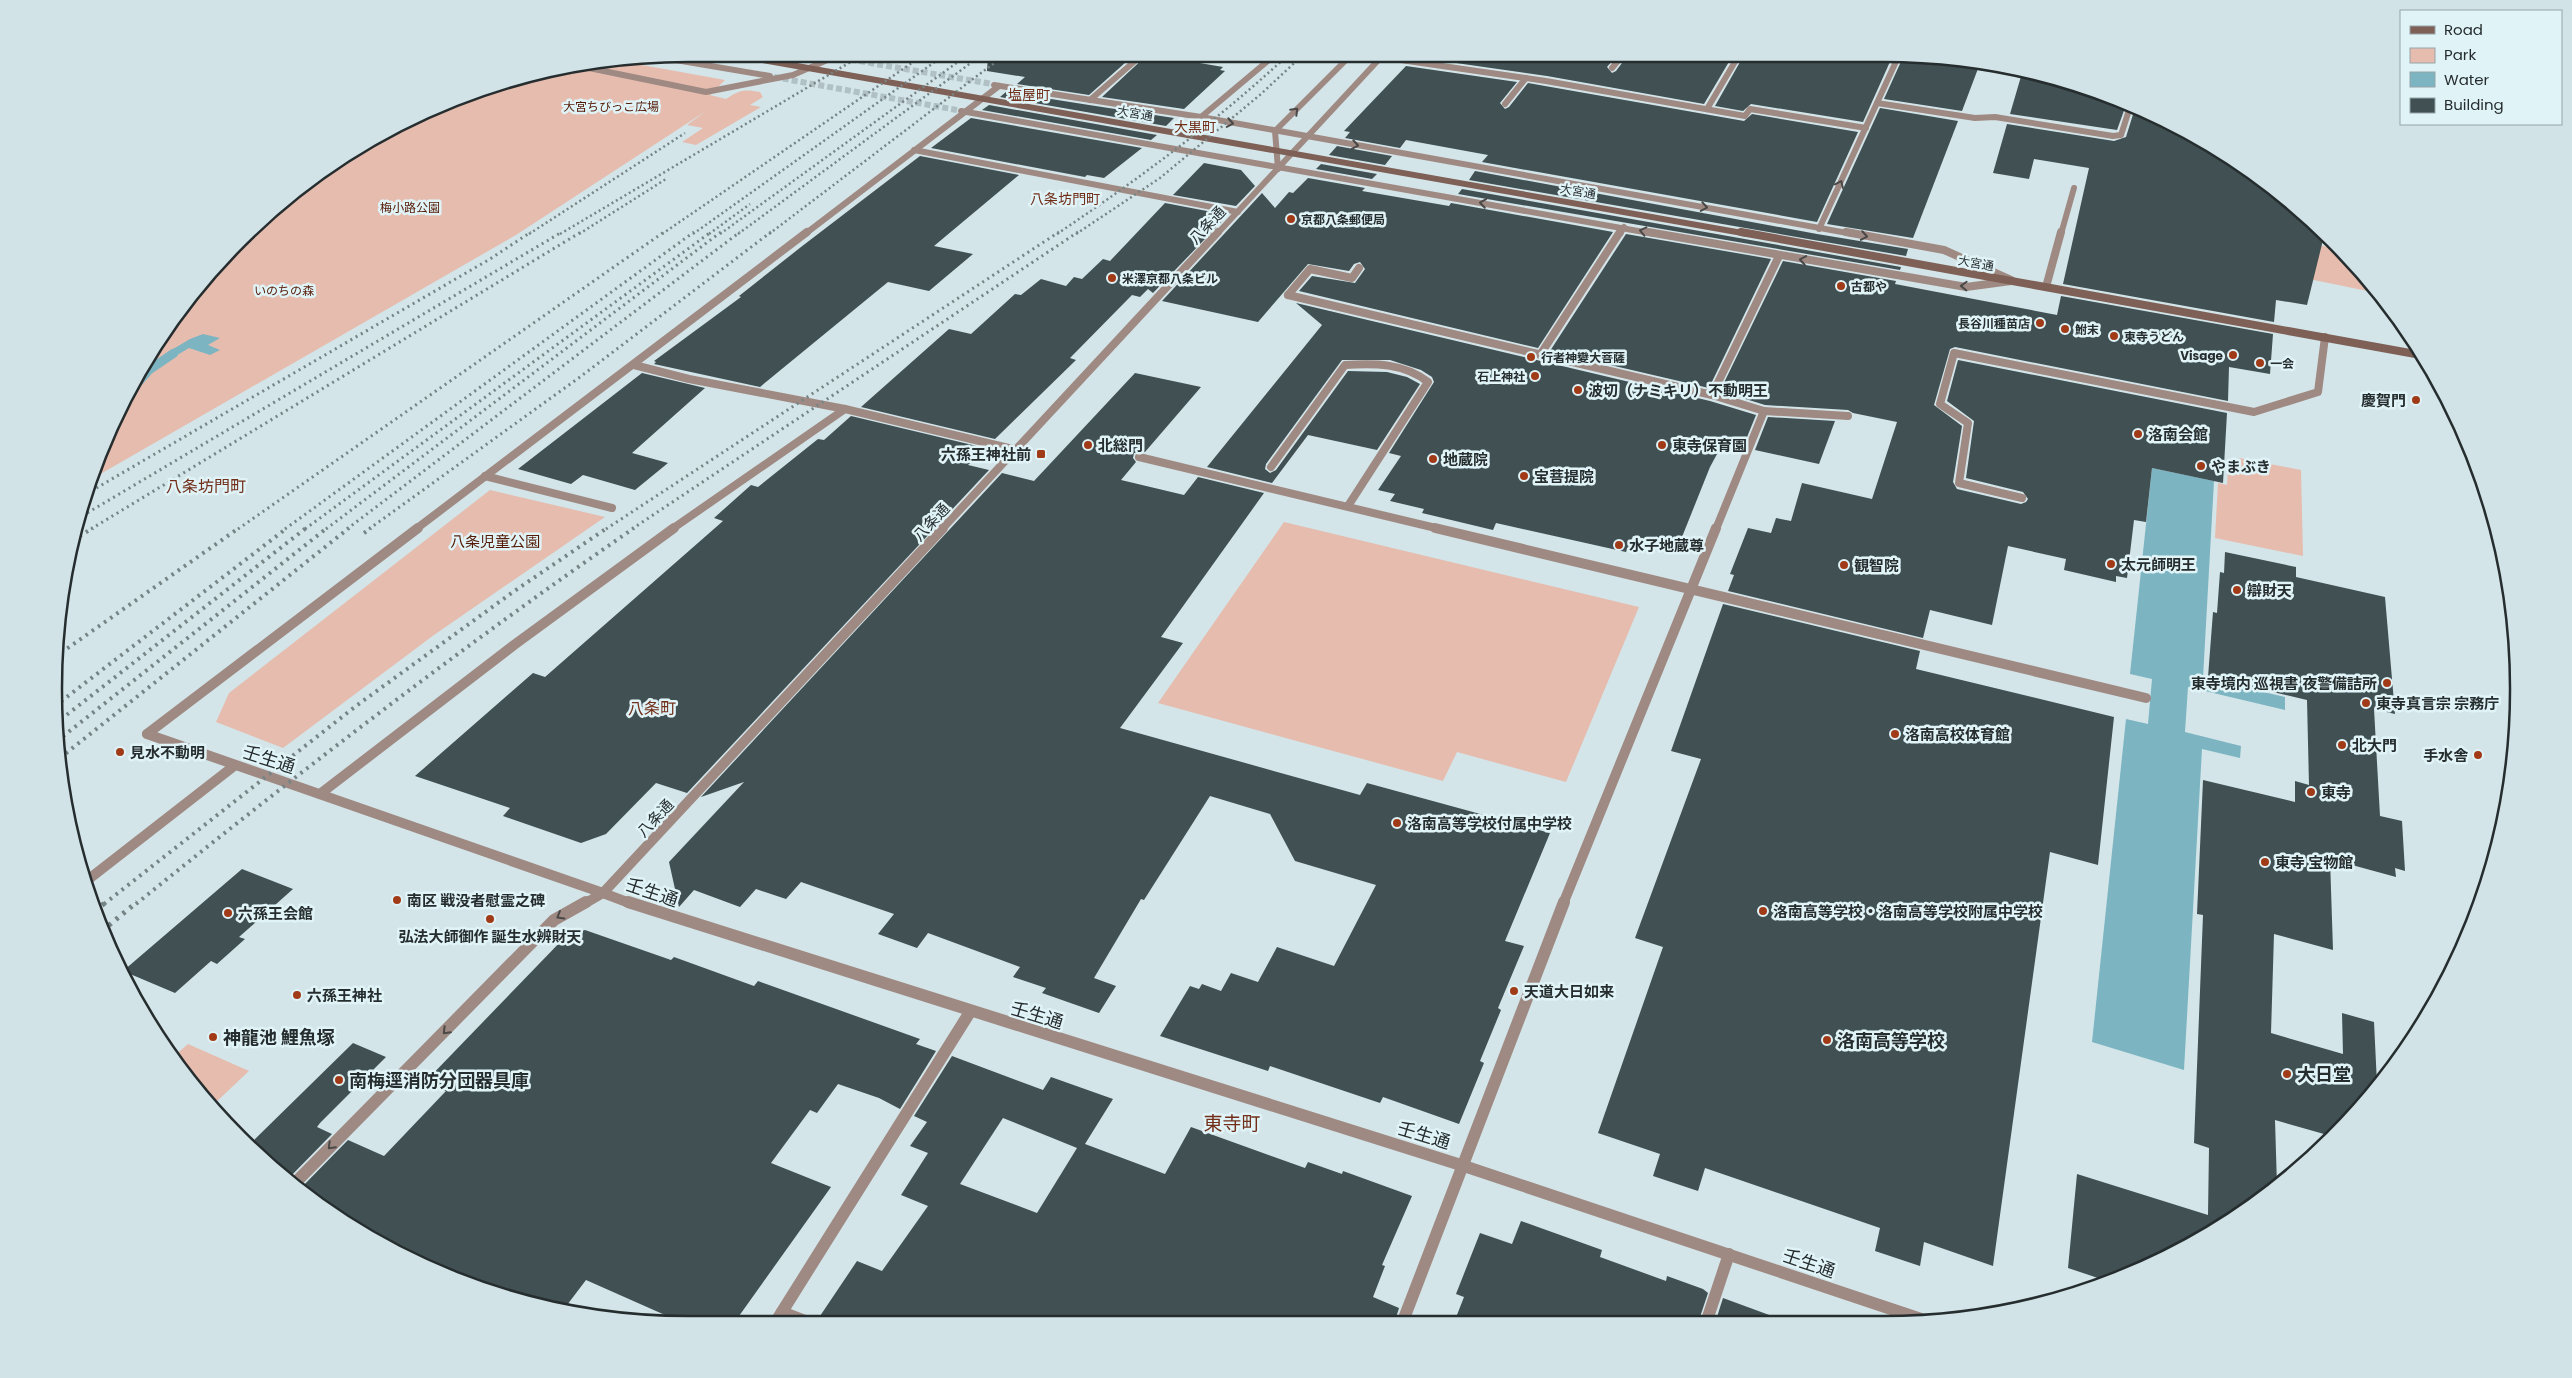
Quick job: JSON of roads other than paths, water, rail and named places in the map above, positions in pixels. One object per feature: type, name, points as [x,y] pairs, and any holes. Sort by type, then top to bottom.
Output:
[{"type":"main road","name":"大宮通","points":[[776,62],[1317,156],[2412,353]]},
{"type":"street","points":[[688,62],[770,76]]},
{"type":"street","points":[[597,70],[706,92],[793,75],[822,62]]},
{"type":"street","points":[[1090,100],[1134,62]]},
{"type":"street","points":[[1201,117],[1266,62]]},
{"type":"street","points":[[1278,169],[1275,131],[1344,62]]},
{"type":"street","name":"八条通","points":[[299,1179],[554,920],[603,893],[1376,62]]},
{"type":"street","points":[[1421,62],[1746,116],[1750,109],[1866,128]]},
{"type":"street","points":[[1612,68],[1617,62]]},
{"type":"street","points":[[1707,108],[1735,62]]},
{"type":"street","points":[[1819,229],[1896,63]]},
{"type":"street","points":[[1505,104],[1526,78]]},
{"type":"street","points":[[485,476],[634,365],[996,85],[1201,117],[1944,250],[2012,280]]},
{"type":"street","points":[[1877,103],[1975,118],[1995,117],[2113,136],[2121,135],[2128,112]]},
{"type":"street","points":[[961,111],[1278,169],[1966,287],[2012,280]]},
{"type":"street","points":[[914,150],[1238,212]]},
{"type":"street","points":[[2046,287],[2074,188]]},
{"type":"street","points":[[1540,355],[1624,227]]},
{"type":"street","points":[[1712,396],[1779,256]]},
{"type":"street","points":[[1359,268],[1352,278],[1310,269],[1288,295],[1712,396],[1764,411],[1848,416]]},
{"type":"street","points":[[2022,498],[1959,483],[1968,423],[1940,404],[1954,353],[2254,412],[2318,392],[2325,337]]},
{"type":"street","points":[[1271,467],[1346,366],[1372,363],[1420,374],[1428,382],[1348,506]]},
{"type":"street","points":[[634,365],[689,379],[845,409],[1017,450]]},
{"type":"street","points":[[320,794],[483,667],[623,563],[725,489],[845,409]]},
{"type":"street","points":[[1405,1316],[1464,1166],[1560,912],[1764,411]]},
{"type":"street","points":[[1139,456],[1261,481],[1348,506],[2146,698]]},
{"type":"street","points":[[485,476],[612,508]]},
{"type":"street","name":"壬生通","points":[[485,476],[147,734],[657,913],[1464,1166],[1908,1315]]},
{"type":"street","points":[[92,877],[234,766]]},
{"type":"street","points":[[779,1316],[970,1012]]},
{"type":"street","points":[[1708,1316],[1729,1254]]},
{"type":"water","points":[[203,334],[220,338],[208,345],[220,350],[210,355],[189,348],[179,354],[168,352],[190,339]]},
{"type":"water","points":[[2152,468],[2214,481],[2203,678],[2285,697],[2285,710],[2188,687],[2185,732],[2241,746],[2240,758],[2202,749],[2184,1070],[2092,1042],[2126,719],[2148,724],[2152,679],[2130,674]]},
{"type":"waterway","points":[[150,369],[174,353]]},
{"type":"tunnel","points":[[865,62],[992,84]]},
{"type":"tunnel","points":[[774,77],[957,110]]},
{"type":"railway","points":[[560,234],[850,62]]},
{"type":"railway","points":[[662,234],[913,62]]},
{"type":"railway","points":[[693,234],[935,62]]},
{"type":"railway","points":[[720,234],[958,62]]},
{"type":"railway","points":[[738,234],[972,62]]},
{"type":"railway","points":[[769,234],[995,62]]},
{"type":"railway","points":[[1057,234],[1177,148],[1234,103],[1280,62]]},
{"type":"railway","points":[[1076,234],[1160,178],[1261,94],[1295,62]]},
{"type":"railway","points":[[529,234],[685,133]]},
{"type":"railway","points":[[579,234],[666,179]]},
{"type":"railway","points":[[709,234],[750,204]]},
{"type":"railway","points":[[96,488],[490,259],[531,232]]},
{"type":"railway","points":[[89,512],[562,232]]},
{"type":"railway","points":[[91,529],[581,232]]},
{"type":"railway","points":[[238,529],[664,232]]},
{"type":"railway","points":[[285,529],[694,232]]},
{"type":"railway","points":[[305,529],[711,232]]},
{"type":"railway","points":[[326,529],[721,232]]},
{"type":"railway","points":[[347,529],[740,232]]},
{"type":"railway","points":[[369,529],[580,377],[771,232]]},
{"type":"railway","points":[[606,529],[1059,232]]},
{"type":"railway","points":[[632,529],[1078,232]]},
{"type":"railway","points":[[82,534],[93,528]]},
{"type":"railway","points":[[64,651],[239,528]]},
{"type":"railway","points":[[63,700],[287,528]]},
{"type":"railway","points":[[63,717],[306,528]]},
{"type":"railway","points":[[64,735],[327,528]]},
{"type":"railway","points":[[66,753],[349,528]]},
{"type":"railway","points":[[364,533],[371,528]]},
{"type":"railway","points":[[104,904],[356,706],[513,592],[607,528]]},
{"type":"railway","points":[[136,904],[258,807],[444,664],[634,528]]},
{"type":"railway","points":[[102,906],[106,902]]},
{"type":"railway","points":[[109,925],[137,902]]},
{"type":"place","name":"京都八条郵便局","points":[[1291,219]]},
{"type":"place","name":"米澤京都八条ビル","points":[[1112,278]]},
{"type":"place","name":"古都や","points":[[1841,286]]},
{"type":"place","name":"長谷川種苗店","points":[[2040,323]]},
{"type":"place","name":"鮒末","points":[[2065,329]]},
{"type":"place","name":"東寺うどん","points":[[2114,336]]},
{"type":"place","name":"Visage","points":[[2233,355]]},
{"type":"place","name":"行者神變大菩薩","points":[[1531,357]]},
{"type":"place","name":"一会","points":[[2260,363]]},
{"type":"place","name":"石上神社","points":[[1535,376]]},
{"type":"place","name":"波切（ナミキリ）不動明王","points":[[1578,390]]},
{"type":"place","name":"慶賀門","points":[[2416,400]]},
{"type":"place","name":"洛南会館","points":[[2138,434]]},
{"type":"place","name":"北総門","points":[[1088,445]]},
{"type":"place","name":"東寺保育園","points":[[1662,445]]},
{"type":"place","name":"六孫王神社前","points":[[1041,454]]},
{"type":"place","name":"地蔵院","points":[[1433,459]]},
{"type":"place","name":"やまぶき","points":[[2201,466]]},
{"type":"place","name":"宝菩提院","points":[[1524,476]]},
{"type":"place","name":"水子地蔵尊","points":[[1619,545]]},
{"type":"place","name":"太元師明王","points":[[2111,564]]},
{"type":"place","name":"観智院","points":[[1844,565]]},
{"type":"place","name":"辯財天","points":[[2237,590]]},
{"type":"place","name":"東寺境内 巡視書 夜警備詰所","points":[[2387,683]]},
{"type":"place","name":"東寺真言宗 宗務庁","points":[[2366,703]]},
{"type":"place","name":"洛南高校体育館","points":[[1895,734]]},
{"type":"place","name":"北大門","points":[[2342,745]]},
{"type":"place","name":"見水不動明","points":[[120,752]]},
{"type":"place","name":"手水舎","points":[[2478,755]]},
{"type":"place","name":"東寺","points":[[2311,792]]},
{"type":"place","name":"洛南高等学校付属中学校","points":[[1397,823]]},
{"type":"place","name":"東寺 宝物館","points":[[2265,862]]},
{"type":"place","name":"南区 戦没者慰霊之碑","points":[[397,900]]},
{"type":"place","name":"洛南高等学校・洛南高等学校附属中学校","points":[[1763,911]]},
{"type":"place","name":"六孫王会館","points":[[228,913]]},
{"type":"place","name":"弘法大師御作 誕生水辨財天","points":[[490,919]]},
{"type":"place","name":"天道大日如来","points":[[1514,991]]},
{"type":"place","name":"六孫王神社","points":[[297,995]]},
{"type":"place","name":"神龍池 鯉魚塚","points":[[213,1037]]},
{"type":"place","name":"洛南高等学校","points":[[1827,1040]]},
{"type":"place","name":"大日堂","points":[[2287,1074]]},
{"type":"place","name":"南梅逕消防分団器具庫","points":[[339,1080]]},
{"type":"district","name":"塩屋町","points":[[1029,95]]},
{"type":"district","name":"大黒町","points":[[1195,127]]},
{"type":"district","name":"八条坊門町","points":[[1065,199]]},
{"type":"district","name":"八条坊門町","points":[[206,486]]},
{"type":"district","name":"八条町","points":[[652,708]]},
{"type":"district","name":"東寺町","points":[[1232,1123]]},
{"type":"park label","name":"大宮ちびっこ広場","points":[[611,106]]},
{"type":"park label","name":"梅小路公園","points":[[410,207]]},
{"type":"park label","name":"いのちの森","points":[[284,290]]},
{"type":"park label","name":"八条児童公園","points":[[495,541]]}]
